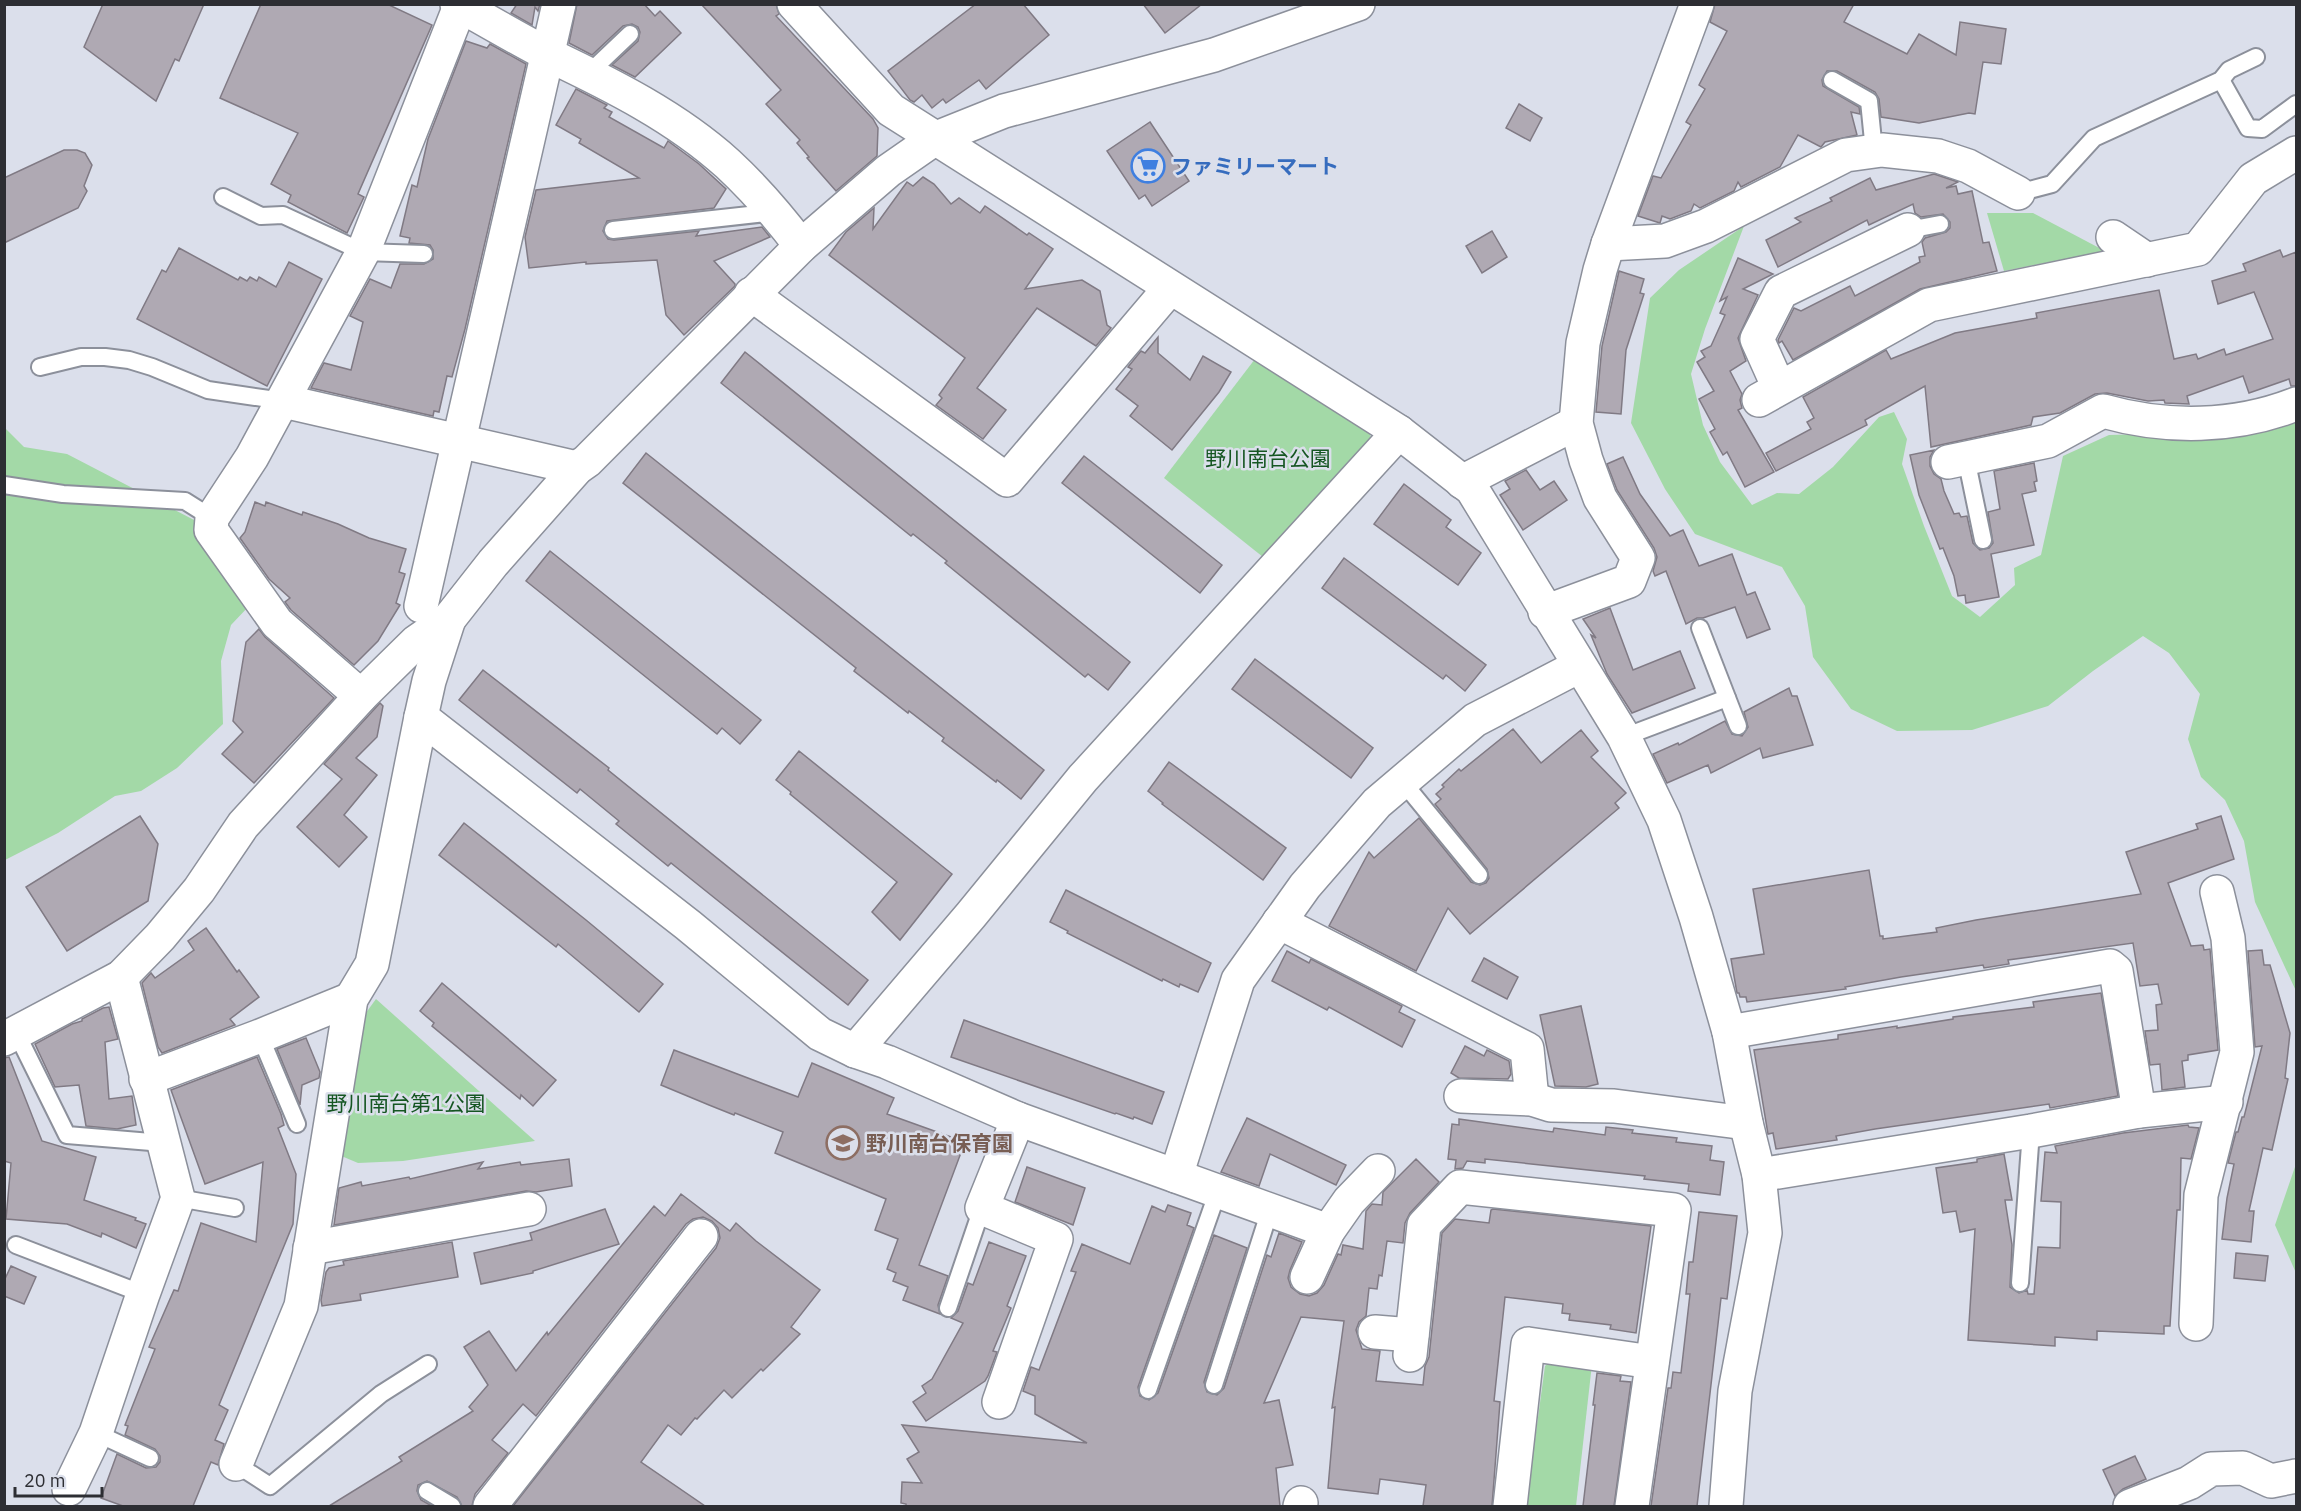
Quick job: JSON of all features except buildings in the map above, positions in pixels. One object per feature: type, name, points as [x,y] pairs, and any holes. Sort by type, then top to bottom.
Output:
[{"type":"street","points":[[236,1464],[301,1306],[351,999],[372,964],[429,681],[435,612],[458,441],[559,4]]},
{"type":"street","points":[[794,4],[891,110],[1399,432],[1472,489],[1545,612],[1624,737],[1664,820],[1696,917],[1729,1032],[1746,1123],[1759,1175],[1764,1233],[1736,1392],[1726,1506]]},
{"type":"street","points":[[10,1036],[121,977],[160,937],[199,890],[243,825],[361,696],[416,642],[435,612],[494,563],[577,468],[587,461],[751,294],[801,246],[888,171],[934,139],[1004,111],[1214,55],[1358,4]]},
{"type":"street","points":[[1545,612],[1629,581],[1638,558],[1600,498],[1576,423],[1583,343],[1608,244],[1697,4]]},
{"type":"street","points":[[361,696],[277,623],[211,530],[212,518],[252,457],[363,252],[459,5],[548,54],[619,88],[679,126],[728,164],[776,212],[801,246]]},
{"type":"street","points":[[1608,244],[1665,241],[1706,226],[1846,155],[1882,150],[1938,156],[1968,166],[2018,193]]},
{"type":"street","points":[[1908,230],[1781,292],[1757,339],[1769,394],[1929,305],[2198,249],[2253,179],[2296,153]]},
{"type":"street","points":[[2113,237],[2147,260]]},
{"type":"street","points":[[751,294],[1007,480],[1170,288]]},
{"type":"street","points":[[283,400],[577,468]]},
{"type":"street","points":[[1957,460],[2048,441],[2103,411],[2134,420],[2198,424],[2262,416],[2296,404]]},
{"type":"street","points":[[1462,482],[1576,423]]},
{"type":"street","points":[[855,1051],[971,915],[1083,778],[1399,432]]},
{"type":"street","points":[[1176,1176],[1238,980],[1305,886],[1377,803],[1475,720],[1579,666]]},
{"type":"street","points":[[421,717],[688,925],[820,1034],[855,1051],[887,1062],[1018,1119],[1328,1231]]},
{"type":"street","points":[[2196,1324],[2201,1195],[2237,1052],[2228,938],[2217,892]]},
{"type":"street","points":[[1279,922],[1527,1048],[1532,1099]]},
{"type":"street","points":[[1729,1032],[2110,966],[2116,971],[2139,1111]]},
{"type":"street","points":[[69,1489],[96,1433],[142,1294],[178,1198],[121,977]]},
{"type":"street","points":[[146,1079],[351,999]]},
{"type":"street","points":[[1461,1096],[1532,1099],[1551,1105],[1614,1106],[1746,1123]]},
{"type":"street","points":[[1759,1175],[2139,1111],[2226,1102]]},
{"type":"street","points":[[999,1402],[1056,1239],[982,1208],[1018,1119]]},
{"type":"street","points":[[1307,1277],[1328,1231],[1349,1201],[1378,1171]]},
{"type":"street","points":[[1375,1332],[1411,1345],[1424,1225],[1460,1187],[1674,1210],[1632,1506]]},
{"type":"street","points":[[310,1248],[529,1209]]},
{"type":"street","points":[[490,1506],[701,1236]]},
{"type":"street","points":[[1510,1506],[1528,1344],[1652,1362]]},
{"type":"street","points":[[2130,1506],[2189,1483],[2211,1469],[2242,1468],[2271,1481],[2296,1476]]},
{"type":"lane","points":[[589,73],[630,34]]},
{"type":"lane","points":[[2018,193],[2052,184],[2094,138],[2221,80],[2229,70],[2256,57]]},
{"type":"lane","points":[[1832,80],[1869,101],[1874,151]]},
{"type":"lane","points":[[2221,80],[2248,128],[2262,129],[2296,105]]},
{"type":"lane","points":[[223,197],[261,216],[283,215],[363,252],[424,254]]},
{"type":"lane","points":[[613,230],[776,212]]},
{"type":"lane","points":[[1908,230],[1940,224]]},
{"type":"lane","points":[[40,367],[81,357],[105,357],[140,364],[208,390],[283,400]]},
{"type":"lane","points":[[1957,460],[1983,540]]},
{"type":"lane","points":[[4,484],[63,494],[185,501],[212,518]]},
{"type":"lane","points":[[1700,628],[1738,726]]},
{"type":"lane","points":[[1624,737],[1727,698]]},
{"type":"lane","points":[[1402,781],[1479,875]]},
{"type":"lane","points":[[10,1036],[67,1135],[163,1143]]},
{"type":"lane","points":[[260,1036],[297,1124]]},
{"type":"lane","points":[[2020,1283],[2031,1131]]},
{"type":"lane","points":[[1148,1390],[1218,1191]]},
{"type":"lane","points":[[178,1198],[235,1208]]},
{"type":"lane","points":[[948,1308],[982,1208]]},
{"type":"lane","points":[[1214,1385],[1270,1210]]},
{"type":"lane","points":[[16,1245],[142,1294]]},
{"type":"lane","points":[[236,1464],[270,1486],[381,1394],[428,1364]]},
{"type":"lane","points":[[96,1433],[150,1458]]},
{"type":"lane","points":[[427,1491],[452,1506]]},
{"type":"green space","points":[[1987,213],[2033,213],[2105,251],[2004,271]]},
{"type":"green space","points":[[1744,226],[1705,329],[1691,374],[1703,425],[1720,462],[1752,505],[1777,493],[1799,494],[1833,467],[1879,417],[1894,412],[1907,439],[1902,464],[1952,596],[1980,617],[2015,585],[2014,568],[2041,555],[2063,456],[2109,435],[2231,432],[2296,415],[2296,991],[2255,902],[2244,841],[2225,800],[2201,777],[2188,739],[2200,694],[2169,653],[2143,636],[2048,706],[1972,730],[1897,731],[1851,709],[1813,657],[1805,606],[1782,567],[1695,534],[1665,489],[1631,423],[1650,298],[1679,270]]},
{"type":"green space","name":"野川南台公園","points":[[1255,359],[1370,434],[1373,446],[1268,561],[1164,478]]},
{"type":"green space","points":[[4,427],[24,447],[67,454],[196,521],[249,606],[231,625],[221,661],[223,724],[177,768],[141,791],[115,796],[58,833],[5,860]]},
{"type":"green space","name":"野川南台第1公園","points":[[376,999],[535,1141],[403,1161],[358,1163],[339,1155],[360,1021]]},
{"type":"green space","points":[[2296,1164],[2296,1273],[2275,1225]]},
{"type":"green space","points":[[1556,1357],[1592,1364],[1576,1506],[1526,1506],[1545,1366]]},
{"type":"place","name":"ファミリーマート","points":[[1148,166]]},
{"type":"place","name":"野川南台保育園","points":[[843,1143]]}]
